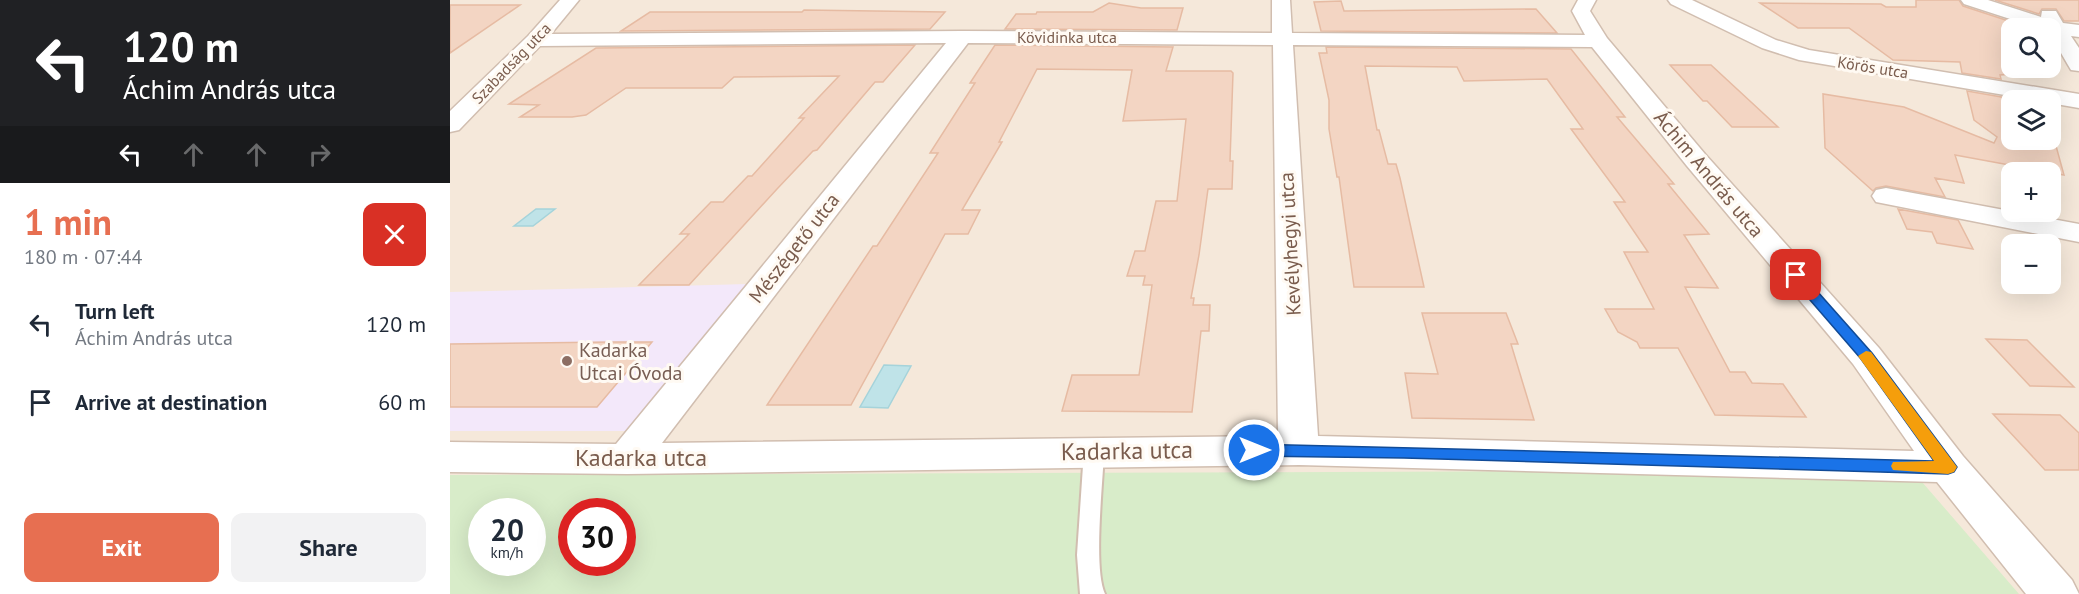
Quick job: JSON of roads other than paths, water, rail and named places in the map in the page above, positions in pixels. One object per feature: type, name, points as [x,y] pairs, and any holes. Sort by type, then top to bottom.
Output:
[{"type":"street","name":"Szabadság utca","points":[[450,126],[535,40],[570,0]]},
{"type":"street","name":"Kevélyhegyi utca","points":[[1281,0],[1299,450]]},
{"type":"street","name":"Áchim András utca","points":[[1587,0],[1581,11],[1598,41],[1696,160],[1866,356],[1948,467],[2055,594]]},
{"type":"street","name":"Körös utca","points":[[1677,0],[1769,44],[1806,56],[2079,101]]},
{"type":"street","points":[[1970,0],[2025,18]]},
{"type":"street","points":[[2041,0],[2051,18]]},
{"type":"street","points":[[2061,29],[2079,31]]},
{"type":"street","points":[[2061,36],[2079,65]]},
{"type":"street","name":"Mészégető utca","points":[[627,459],[962,37]]},
{"type":"street","name":"Kövidinka utca","points":[[535,40],[1281,37],[1598,41]]},
{"type":"street","points":[[1886,196],[2079,233]]},
{"type":"street","name":"Kadarka utca","points":[[450,457],[627,459],[1299,450],[1948,467]]},
{"type":"lane","points":[[1093,594],[1090,591],[1088,555],[1094,451]]},
{"type":"water","points":[[536,209],[555,209],[533,226],[514,226]]},
{"type":"water","points":[[884,365],[911,366],[888,408],[860,407]]},
{"type":"place","name":"Kadarka Utcai Óvoda","points":[[567,361]]}]
